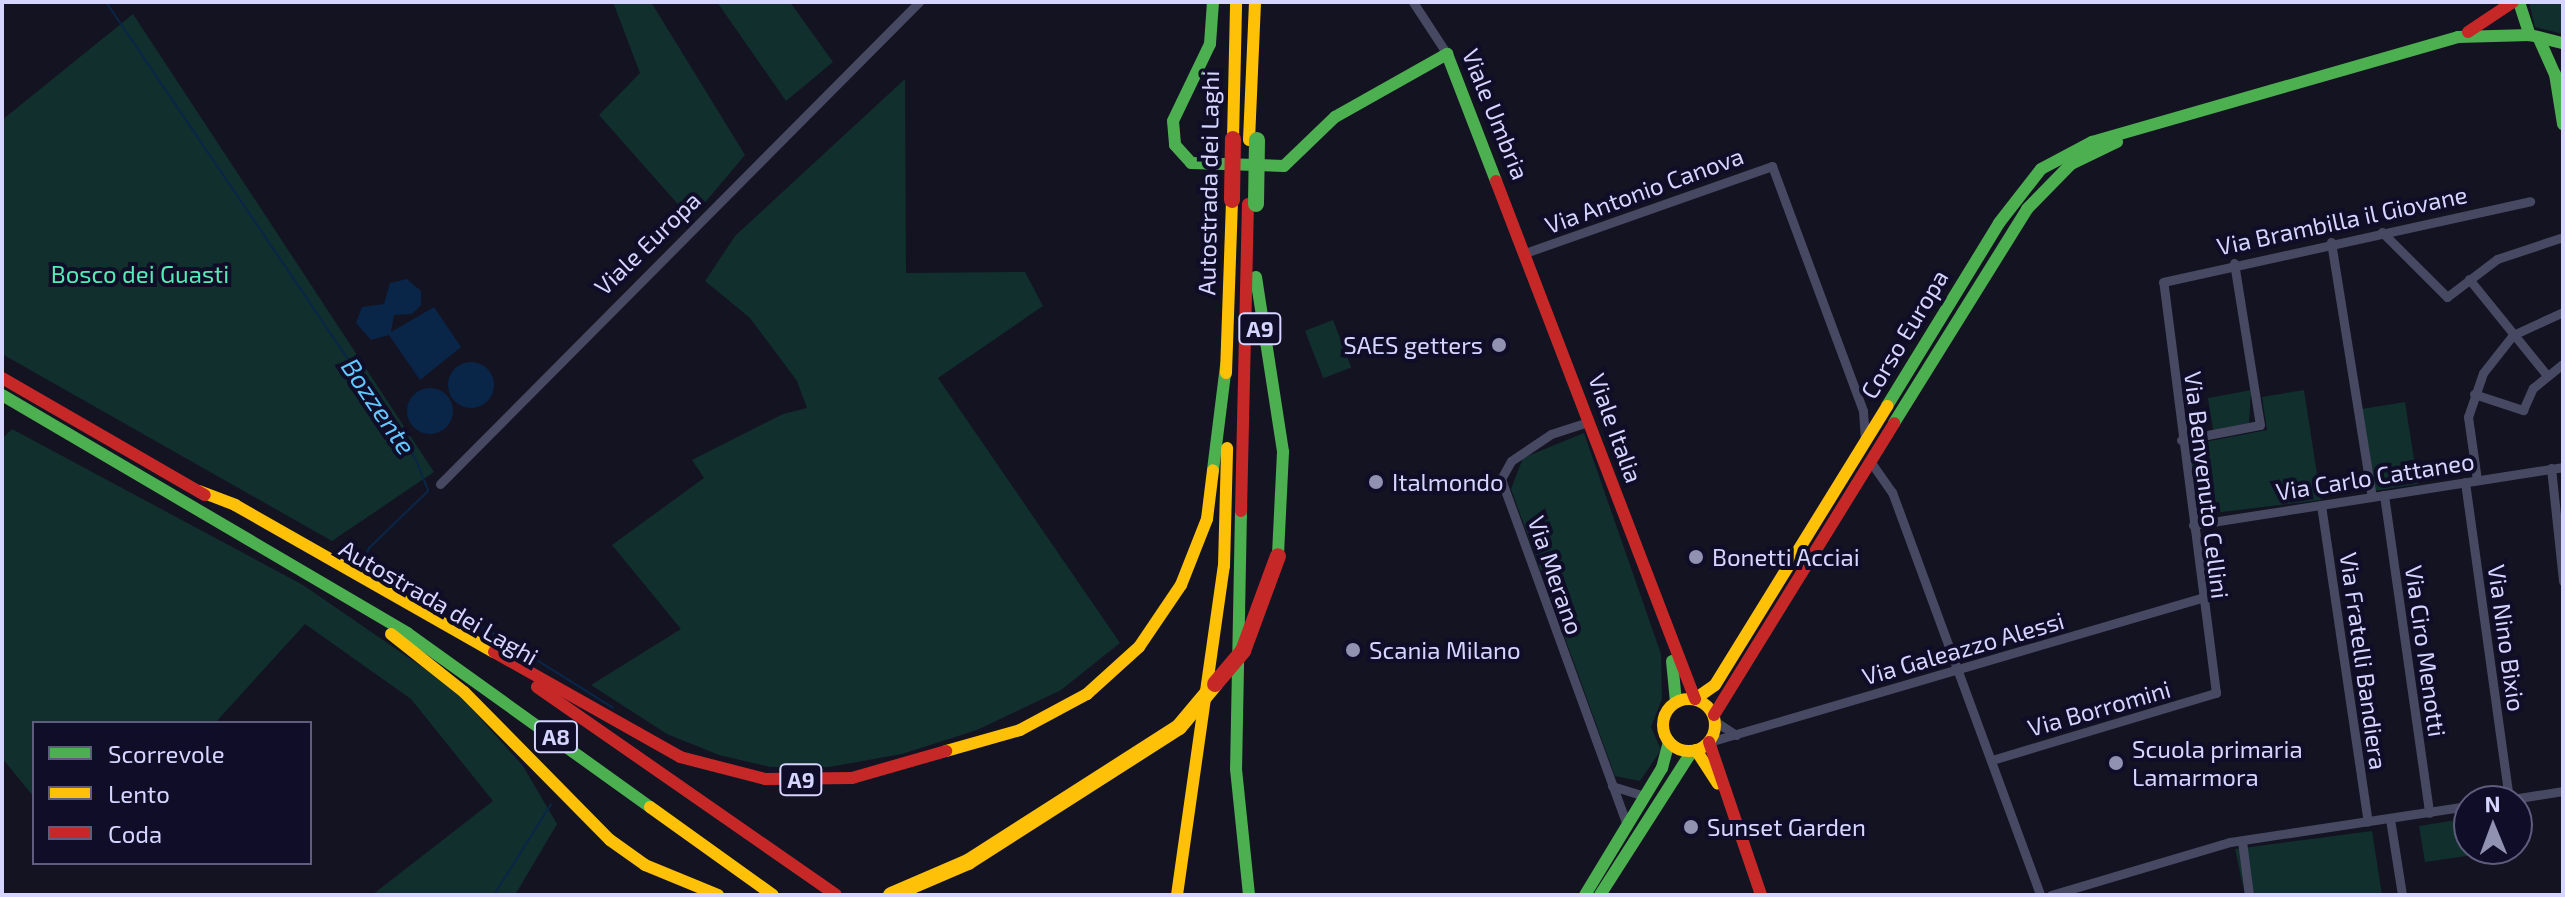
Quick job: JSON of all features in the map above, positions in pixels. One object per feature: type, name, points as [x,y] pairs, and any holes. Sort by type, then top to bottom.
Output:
[{"type":"main road","points":[[1213,2],[1210,44],[1173,121],[1175,145],[1191,163],[1284,166],[1335,117],[1447,54]]},
{"type":"main road","name":"Autostrada dei Laghi","points":[[1226,365],[1245,203],[1247,140],[1236,2]]},
{"type":"main road","name":"A9","points":[[1249,895],[1236,769],[1245,203],[1255,2]]},
{"type":"main road","name":"Corso Europa","points":[[1695,699],[1715,685],[1999,223],[2041,169],[2092,142],[2458,37],[2513,2]]},
{"type":"main road","points":[[2519,2],[2555,74],[2563,124]]},
{"type":"main road","name":"Corso Europa","points":[[2458,37],[2535,38],[2563,43]]},
{"type":"main road","name":"Viale Umbria","points":[[1447,54],[1525,252]]},
{"type":"main road","name":"Corso Europa","points":[[1715,718],[1870,461],[2048,184],[2097,150],[2238,100]]},
{"type":"main road","name":"A9","points":[[891,895],[968,862],[1188,720],[1243,651],[1278,556],[1283,452],[1259,322],[1245,203]]},
{"type":"main road","name":"Viale Italia","points":[[1525,252],[1662,623],[1695,699]]},
{"type":"main road","name":"A9","points":[[199,491],[235,505],[680,757],[765,779],[852,778],[1020,730],[1087,694],[1139,647],[1181,585],[1207,519],[1226,365]]},
{"type":"main road","name":"A9","points":[[1177,895],[1224,566],[1226,365]]},
{"type":"main road","name":"Autostrada dei Laghi","points":[[2,378],[541,689],[836,895]]},
{"type":"main road","name":"Autostrada dei Laghi","points":[[2,395],[333,589],[477,681],[773,895]]},
{"type":"main road","points":[[333,589],[464,692],[610,840],[701,890],[718,895]]},
{"type":"main road","name":"Viale Italia","points":[[1662,623],[1676,702]]},
{"type":"main road","points":[[1585,895],[1644,796],[1669,742],[1663,720],[1676,702],[1695,699],[1715,718],[1701,746],[1600,895]]},
{"type":"main road","points":[[1669,742],[1701,746]]},
{"type":"main road","points":[[1701,746],[1723,792],[1761,895]]},
{"type":"street","name":"Viale Europa","points":[[440,484],[919,2]]},
{"type":"street","name":"Viale Umbria","points":[[1413,2],[1447,54]]},
{"type":"street","name":"Via Antonio Canova","points":[[1525,252],[1772,166],[1863,411],[1866,442]]},
{"type":"street","name":"Via Brambilla il Giovane","points":[[2163,282],[2234,263],[2530,201]]},
{"type":"street","points":[[2382,232],[2447,297],[2469,279],[2517,249],[2563,237]]},
{"type":"street","points":[[2331,242],[2372,497]]},
{"type":"street","points":[[2181,440],[2260,425],[2234,263]]},
{"type":"street","points":[[2469,279],[2546,374]]},
{"type":"street","name":"Via Benvenuto Cellini","points":[[2163,282],[2201,598],[2216,693]]},
{"type":"street","points":[[2477,480],[2468,434],[2474,394],[2492,358],[2513,335],[2563,312]]},
{"type":"street","points":[[2474,394],[2523,410],[2546,374],[2563,364]]},
{"type":"street","name":"Via Merano","points":[[1588,422],[1551,434],[1511,461],[1501,479],[1627,826]]},
{"type":"street","points":[[1870,461],[1892,492],[2040,895]]},
{"type":"street","name":"Via Carlo Cattaneo","points":[[2193,525],[2563,467]]},
{"type":"street","points":[[2551,468],[2563,581]]},
{"type":"street","name":"Via Nino Bixio","points":[[2465,482],[2502,785]]},
{"type":"street","name":"Via Ciro Menotti","points":[[2384,495],[2429,813]]},
{"type":"street","name":"Via Fratelli Bandiera","points":[[2321,505],[2368,822]]},
{"type":"street","name":"Via Galeazzo Alessi","points":[[1701,746],[2201,598]]},
{"type":"street","name":"Via Borromini","points":[[1992,760],[2216,693]]},
{"type":"street","points":[[1715,718],[1736,735]]},
{"type":"street","points":[[1612,786],[1644,796]]},
{"type":"street","points":[[2533,796],[2563,791]]},
{"type":"street","points":[[2051,895],[2242,841],[2453,809]]},
{"type":"street","points":[[2390,819],[2402,895]]},
{"type":"street","points":[[2242,841],[2249,895]]},
{"type":"green space","points":[[613,2],[651,2],[745,155],[691,219],[599,115],[640,73]]},
{"type":"green space","points":[[717,2],[790,2],[833,62],[786,101]]},
{"type":"green space","points":[[2529,2],[2563,2],[2563,34],[2535,27]]},
{"type":"green space","name":"Bosco dei Guasti","points":[[133,14],[434,472],[332,541],[2,354],[2,120]]},
{"type":"green space","points":[[905,79],[906,273],[1025,272],[1043,306],[938,378],[1120,643],[1061,690],[977,730],[902,754],[829,767],[770,767],[719,755],[667,734],[591,685],[681,629],[612,545],[704,478],[692,460],[783,414],[807,408],[797,381],[750,318],[705,281],[735,236]]},
{"type":"green space","points":[[1333,320],[1351,368],[1323,378],[1305,331]]},
{"type":"green space","points":[[2251,390],[2249,423],[2213,430],[2208,398]]},
{"type":"green space","points":[[2304,390],[2321,500],[2197,515],[2189,445],[2267,430],[2262,397]]},
{"type":"green space","points":[[2405,402],[2418,484],[2375,491],[2362,409]]},
{"type":"green space","points":[[12,429],[303,585],[454,689],[523,766],[557,824],[515,895],[372,895],[493,801],[411,699],[305,624],[217,721],[32,721],[32,795],[2,758],[2,439]]},
{"type":"green space","points":[[1584,433],[1661,654],[1662,699],[1651,727],[1661,750],[1640,781],[1615,776],[1511,489],[1523,458]]},
{"type":"green space","points":[[2453,821],[2453,858],[2425,862],[2419,826]]},
{"type":"green space","points":[[2372,831],[2382,895],[2245,895],[2235,849]]},
{"type":"water","points":[[407,279],[421,291],[421,305],[412,314],[394,315],[391,332],[434,307],[461,347],[420,380],[389,335],[371,340],[356,323],[362,307],[384,304],[390,283]]},
{"type":"water","points":[[471,362],[487,369],[494,385],[487,401],[471,408],[455,401],[448,385],[455,369]]},
{"type":"water","points":[[430,388],[446,395],[453,411],[446,427],[430,434],[414,427],[407,411],[414,395]]},
{"type":"waterway","name":"Bozzente","points":[[106,2],[415,458],[428,491],[369,548],[362,564],[500,637],[613,708]]},
{"type":"waterway","name":"Bozzente","points":[[494,895],[551,804]]},
{"type":"traffic: fast","points":[[1213,2],[1210,44],[1173,121],[1175,145],[1191,163],[1284,166],[1335,117],[1447,54],[1496,181]]},
{"type":"traffic: fast","points":[[2519,2],[2530,35],[2563,43]]},
{"type":"traffic: fast","points":[[1887,406],[1999,223],[2041,169],[2092,142],[2458,37],[2530,35]]},
{"type":"traffic: fast","points":[[2540,41],[2555,74],[2563,124]]},
{"type":"traffic: fast","points":[[1256,204],[1257,140]]},
{"type":"traffic: fast","points":[[1894,423],[2027,209],[2071,164],[2117,142]]},
{"type":"traffic: fast","points":[[1256,277],[1283,452],[1278,556]]},
{"type":"traffic: fast","points":[[1213,470],[1226,365]]},
{"type":"traffic: fast","points":[[2,395],[407,633],[650,807]]},
{"type":"traffic: fast","points":[[1241,511],[1236,769],[1249,895]]},
{"type":"traffic: fast","points":[[1672,661],[1676,702]]},
{"type":"traffic: fast","points":[[1585,895],[1662,768],[1669,742]]},
{"type":"traffic: fast","points":[[1600,895],[1692,751]]},
{"type":"traffic: slow","points":[[1233,139],[1236,2]]},
{"type":"traffic: slow","points":[[1249,140],[1255,2]]},
{"type":"traffic: slow","points":[[1226,373],[1232,200]]},
{"type":"traffic: slow","points":[[1695,699],[1715,685],[1887,406]]},
{"type":"traffic: slow","points":[[1177,895],[1224,566],[1227,448]]},
{"type":"traffic: slow","points":[[946,751],[1020,730],[1087,694],[1139,647],[1181,585],[1207,519],[1213,470]]},
{"type":"traffic: slow","points":[[199,491],[235,505],[494,652]]},
{"type":"traffic: slow","points":[[391,634],[464,692],[610,840],[645,865],[718,895]]},
{"type":"traffic: slow","points":[[891,895],[968,862],[1179,727],[1215,684]]},
{"type":"traffic: slow","points":[[1689,699],[1708,706],[1715,725],[1708,744],[1689,751],[1670,744],[1663,725],[1670,706],[1689,699]]},
{"type":"traffic: slow","points":[[1696,750],[1718,784]]},
{"type":"traffic: slow","points":[[650,807],[773,895]]},
{"type":"traffic: jam","points":[[2468,32],[2513,2]]},
{"type":"traffic: jam","points":[[1232,200],[1233,139]]},
{"type":"traffic: jam","points":[[1496,181],[1695,699]]},
{"type":"traffic: jam","points":[[1241,511],[1248,204]]},
{"type":"traffic: jam","points":[[2,378],[205,495]]},
{"type":"traffic: jam","points":[[1714,715],[1894,423]]},
{"type":"traffic: jam","points":[[1215,684],[1243,651],[1278,556]]},
{"type":"traffic: jam","points":[[494,652],[680,757],[765,779],[852,778],[946,751]]},
{"type":"traffic: jam","points":[[537,687],[836,895]]},
{"type":"traffic: jam","points":[[1709,742],[1761,895]]},
{"type":"place","name":"SAES getters","points":[[1499,345]]},
{"type":"place","name":"Italmondo","points":[[1376,482]]},
{"type":"place","name":"Bonetti Acciai","points":[[1696,557]]},
{"type":"place","name":"Scania Milano","points":[[1353,650]]},
{"type":"place","name":"Scuola primaria Lamarmora","points":[[2116,763]]},
{"type":"place","name":"Sunset Garden","points":[[1691,827]]}]
